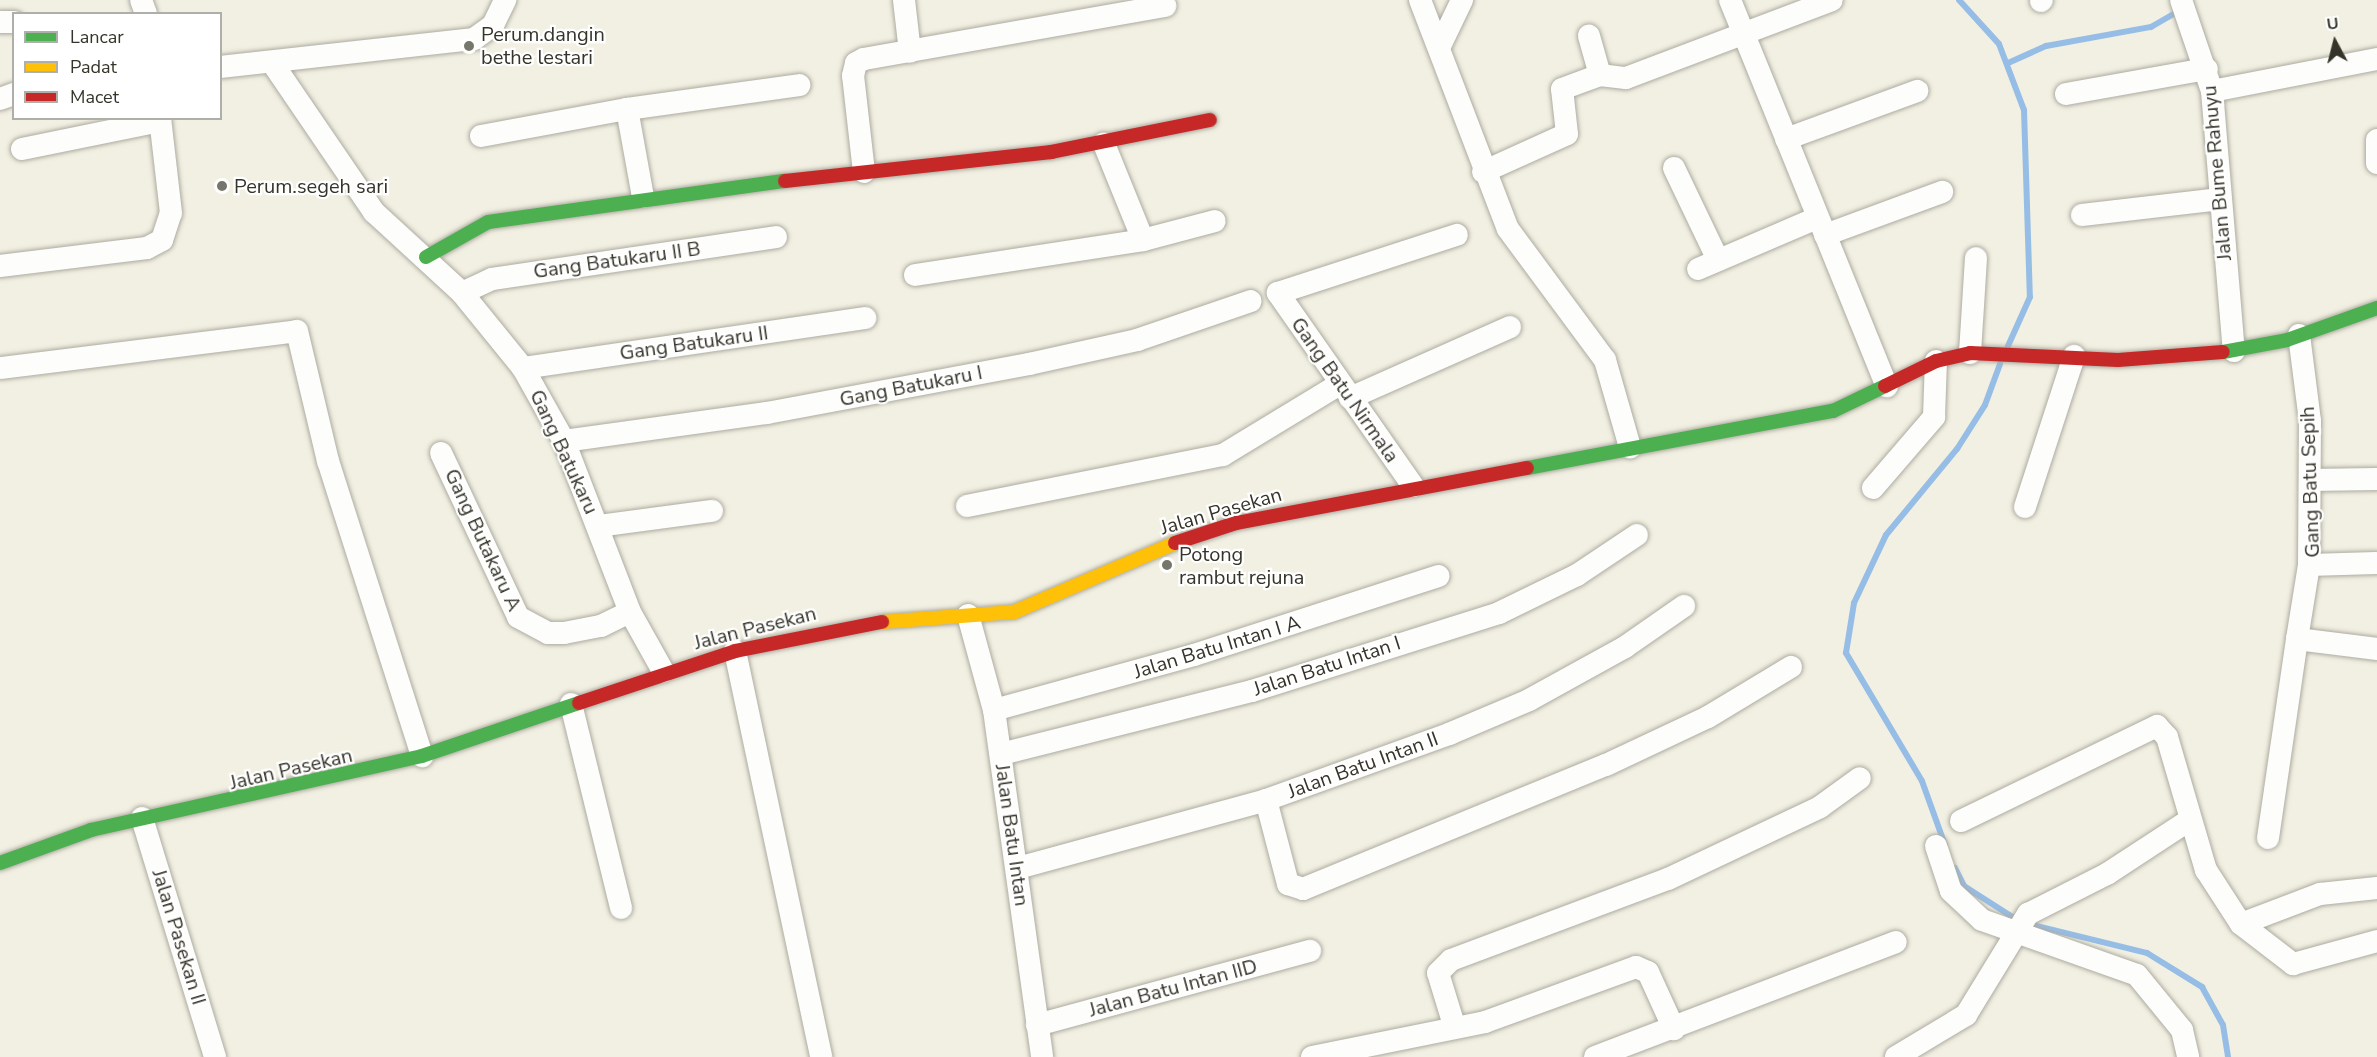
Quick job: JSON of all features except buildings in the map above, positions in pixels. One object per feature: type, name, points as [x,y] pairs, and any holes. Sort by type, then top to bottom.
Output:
[{"type":"street","points":[[222,67],[273,64],[474,39],[493,25],[505,0]]},
{"type":"street","points":[[904,0],[910,52]]},
{"type":"street","points":[[1420,0],[1440,46],[1483,171],[1508,229],[1605,360],[1630,447]]},
{"type":"street","points":[[1440,46],[1462,0]]},
{"type":"street","points":[[1730,0],[1887,386]]},
{"type":"street","points":[[1483,171],[1562,139],[1568,126],[1562,90],[1600,75],[1626,78],[1742,31],[1832,0]]},
{"type":"street","name":"Jalan Bume Rahuyu","points":[[2181,0],[2207,69],[2212,91],[2234,351]]},
{"type":"street","points":[[864,172],[856,63],[1165,6]]},
{"type":"street","points":[[1589,36],[1600,75]]},
{"type":"street","points":[[2212,91],[2377,59]]},
{"type":"street","name":"Gang Batukaru","points":[[273,64],[374,212],[426,257],[462,293],[524,368],[564,441],[599,526],[630,612],[663,671]]},
{"type":"street","points":[[2066,94],[2207,69]]},
{"type":"street","points":[[481,136],[627,109],[799,85]]},
{"type":"street","points":[[1786,139],[1917,91]]},
{"type":"street","points":[[627,109],[643,197]]},
{"type":"street","points":[[0,266],[147,248],[162,240],[171,213],[160,120],[22,149]]},
{"type":"street","points":[[426,257],[488,222],[643,197],[1104,144],[1210,120]]},
{"type":"street","points":[[2377,140],[2377,163]]},
{"type":"street","points":[[1104,144],[1143,240]]},
{"type":"street","points":[[1674,168],[1718,260]]},
{"type":"street","points":[[1698,269],[1718,260],[1821,227],[1942,192]]},
{"type":"street","points":[[2082,215],[2220,200]]},
{"type":"street","points":[[915,274],[1143,240],[1215,221]]},
{"type":"street","name":"Gang Batu Nirmala","points":[[1413,486],[1278,293],[1457,235]]},
{"type":"street","name":"Gang Batukaru II B","points":[[462,293],[492,279],[776,237]]},
{"type":"street","points":[[1970,353],[1976,258]]},
{"type":"street","name":"Gang Batukaru I","points":[[564,441],[767,412],[1029,364],[1137,340],[1251,301]]},
{"type":"street","name":"Jalan Pasekan","points":[[0,863],[142,818],[330,781],[422,756],[663,671],[735,651],[861,624],[968,615],[1040,604],[1156,550],[1236,523],[1413,486],[1833,411],[1936,361],[1970,353],[2146,360],[2234,351],[2299,335],[2377,308]]},
{"type":"street","name":"Gang Batukaru II","points":[[524,368],[865,318]]},
{"type":"street","points":[[967,506],[1223,455],[1245,447],[1345,391],[1510,327]]},
{"type":"street","points":[[1,368],[280,328],[297,331],[328,461],[422,756]]},
{"type":"street","name":"Gang Batu Sepih","points":[[2299,335],[2310,480],[2309,565],[2376,563]]},
{"type":"street","points":[[2025,507],[2074,356]]},
{"type":"street","points":[[1873,488],[1934,417],[1936,361]]},
{"type":"street","name":"Gang Butakaru A","points":[[441,453],[518,617],[548,633],[564,633],[601,626],[630,612]]},
{"type":"street","points":[[2310,480],[2377,479]]},
{"type":"street","points":[[599,526],[712,511]]},
{"type":"street","name":"Jalan Batu Intan I","points":[[1001,754],[1252,691],[1499,612],[1576,575],[1637,535]]},
{"type":"street","points":[[2268,838],[2309,565]]},
{"type":"street","name":"Jalan Batu Intan I A","points":[[994,710],[1194,656],[1439,576]]},
{"type":"street","name":"Jalan Batu Intan II","points":[[1018,868],[1266,800],[1529,700],[1625,647],[1684,606]]},
{"type":"street","name":"Jalan Batu Intan","points":[[968,615],[994,710],[1018,868],[1042,1057]]},
{"type":"street","points":[[2297,639],[2377,649]]},
{"type":"street","points":[[735,651],[821,1057]]},
{"type":"street","points":[[1266,800],[1288,884],[1303,889],[1606,765],[1708,717],[1791,667]]},
{"type":"street","points":[[571,704],[621,908]]},
{"type":"street","points":[[1960,820],[2154,725],[2168,737],[2188,821],[2220,899],[2241,924],[2293,964],[2377,941]]},
{"type":"street","points":[[1454,1025],[1438,973],[1451,960],[1678,874],[1820,807],[1860,778]]},
{"type":"street","name":"Jalan Pasekan II","points":[[142,818],[215,1057]]},
{"type":"street","points":[[1896,1057],[1966,1015],[2019,926],[2107,874],[2188,821]]},
{"type":"street","points":[[1936,846],[1960,903],[2138,975],[2182,1030],[2188,1057]]},
{"type":"street","points":[[2241,924],[2320,894],[2377,888]]},
{"type":"street","points":[[1595,1057],[1674,1029],[1896,942]]},
{"type":"street","name":"Jalan Batu Intan IID","points":[[1037,1025],[1310,951]]},
{"type":"street","points":[[1312,1057],[1454,1025],[1485,1022],[1636,967],[1648,972],[1674,1029]]},
{"type":"waterway","points":[[1959,0],[1999,44],[2024,110],[2030,297],[2008,346]]},
{"type":"waterway","points":[[2008,63],[2046,46],[2151,27],[2179,11]]},
{"type":"waterway","points":[[1945,845],[1922,781],[1846,653],[1854,603],[1886,535],[1957,449],[1985,405],[2000,364]]},
{"type":"waterway","points":[[1955,868],[1964,886],[2019,921]]},
{"type":"waterway","points":[[2029,924],[2147,953],[2202,987],[2223,1025],[2228,1057]]},
{"type":"traffic: fast","points":[[426,257],[488,222],[785,181]]},
{"type":"traffic: fast","points":[[2223,352],[2287,340],[2377,308]]},
{"type":"traffic: fast","points":[[1527,468],[1833,411],[1885,386]]},
{"type":"traffic: fast","points":[[0,863],[91,830],[422,756],[579,703]]},
{"type":"traffic: slow","points":[[882,622],[1014,612],[1175,543]]},
{"type":"traffic: jam","points":[[785,181],[1051,152],[1210,120]]},
{"type":"traffic: jam","points":[[1885,386],[1936,361],[1970,353],[2118,360],[2223,352]]},
{"type":"traffic: jam","points":[[1175,543],[1236,523],[1527,468]]},
{"type":"traffic: jam","points":[[579,703],[735,651],[882,622]]},
{"type":"place","name":"Perum.dangin bethe lestari","points":[[469,46]]},
{"type":"place","name":"Perum.segeh sari","points":[[222,186]]},
{"type":"place","name":"Potong rambut rejuna","points":[[1167,565]]}]
